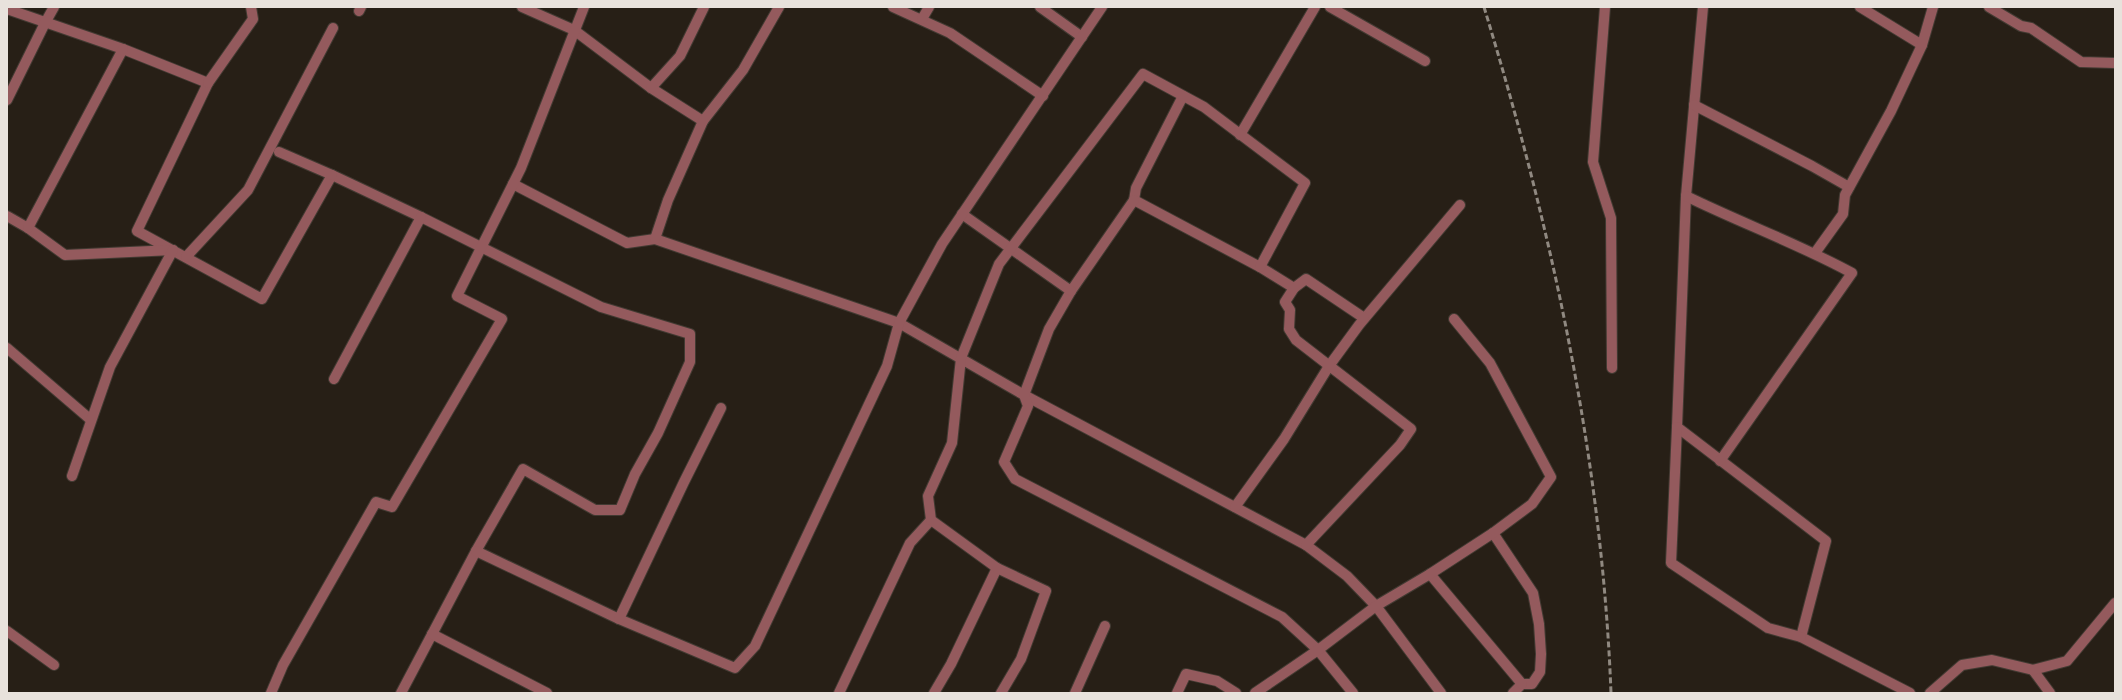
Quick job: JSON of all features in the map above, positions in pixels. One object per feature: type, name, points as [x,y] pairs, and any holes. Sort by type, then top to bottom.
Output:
[{"type":"street","points":[[7,100],[44,23],[54,7]]},
{"type":"street","points":[[251,7],[253,19],[208,83],[137,231],[262,299],[332,175]]},
{"type":"street","points":[[522,7],[574,30],[651,88],[703,121]]},
{"type":"street","points":[[270,693],[287,658],[376,502],[392,507],[502,320],[457,296],[513,184],[584,7]]},
{"type":"street","points":[[651,88],[680,56],[704,7]]},
{"type":"street","points":[[655,239],[668,200],[703,121],[743,70],[779,7]]},
{"type":"street","points":[[893,7],[950,33],[1043,96]]},
{"type":"street","points":[[922,19],[929,7]]},
{"type":"street","points":[[1040,7],[1082,36]]},
{"type":"street","points":[[476,551],[620,619],[735,668],[755,646],[887,366],[899,323],[942,244],[1102,7]]},
{"type":"street","points":[[1240,135],[1315,7]]},
{"type":"street","points":[[1330,7],[1425,61]]},
{"type":"street","points":[[1605,7],[1593,162],[1611,218],[1612,368]]},
{"type":"street","points":[[1703,7],[1686,196],[1671,563],[1768,628],[1801,637],[1910,693]]},
{"type":"street","points":[[1860,7],[1922,45]]},
{"type":"street","points":[[1815,253],[1843,214],[1845,196],[1891,111],[1922,45],[1933,7]]},
{"type":"street","points":[[1989,7],[2021,26],[2031,28],[2082,62],[2115,63]]},
{"type":"street","points":[[7,9],[123,49],[208,83]]},
{"type":"street","points":[[186,257],[248,190],[333,28]]},
{"type":"street","points":[[28,228],[123,49]]},
{"type":"street","points":[[1000,693],[1020,660],[1046,591],[997,568],[931,520],[928,496],[952,443],[961,358],[999,264],[1143,74],[1204,107],[1304,183],[1260,267]]},
{"type":"street","points":[[1183,96],[1136,188],[1134,200],[1071,291],[1049,329],[1024,395],[1028,406],[1004,462],[1015,479],[1282,617],[1318,650],[1353,693]]},
{"type":"street","points":[[1694,105],[1812,166],[1849,187]]},
{"type":"street","points":[[279,152],[332,175],[601,307],[690,334],[690,362],[658,433],[635,474],[620,510],[595,510],[523,469],[476,551],[401,693]]},
{"type":"street","points":[[513,184],[627,243],[655,239],[899,323],[1024,395],[1306,545],[1347,576],[1376,606],[1440,693]]},
{"type":"street","points":[[1686,196],[1721,214],[1815,253],[1852,273],[1720,461]]},
{"type":"street","points":[[1134,200],[1260,267],[1294,288]]},
{"type":"street","points":[[1235,507],[1284,439],[1328,366],[1364,318],[1460,205]]},
{"type":"street","points":[[962,214],[1012,247],[1071,291]]},
{"type":"street","points":[[7,216],[28,228],[65,255],[173,250]]},
{"type":"street","points":[[334,379],[421,218]]},
{"type":"street","points":[[72,476],[110,367],[173,250]]},
{"type":"street","points":[[1306,545],[1400,445],[1411,429],[1296,340],[1289,329],[1290,310],[1286,302],[1294,288],[1306,279],[1364,318]]},
{"type":"street","points":[[1255,693],[1318,650],[1376,606],[1430,574],[1493,533],[1532,504],[1551,477],[1490,363],[1454,319]]},
{"type":"street","points":[[7,348],[91,420]]},
{"type":"street","points":[[620,619],[684,482],[721,408]]},
{"type":"street","points":[[1677,428],[1826,541],[1801,637]]},
{"type":"street","points":[[839,693],[910,543],[931,520]]},
{"type":"street","points":[[1493,533],[1533,593],[1539,624],[1540,672],[1532,684],[1522,684],[1513,693]]},
{"type":"street","points":[[934,693],[951,664],[997,568]]},
{"type":"street","points":[[1430,574],[1522,684]]},
{"type":"street","points":[[1930,693],[1962,665],[1992,660],[2033,670],[2068,661],[2115,603]]},
{"type":"street","points":[[1075,693],[1105,626]]},
{"type":"street","points":[[7,631],[54,665]]},
{"type":"street","points":[[432,634],[547,693]]},
{"type":"street","points":[[2033,670],[2050,693]]},
{"type":"street","points":[[1177,693],[1186,674],[1217,681],[1236,693]]},
{"type":"railway","points":[[1484,7],[1509,91],[1531,175],[1552,260],[1570,346],[1585,432],[1597,518],[1606,605],[1611,693]]}]
